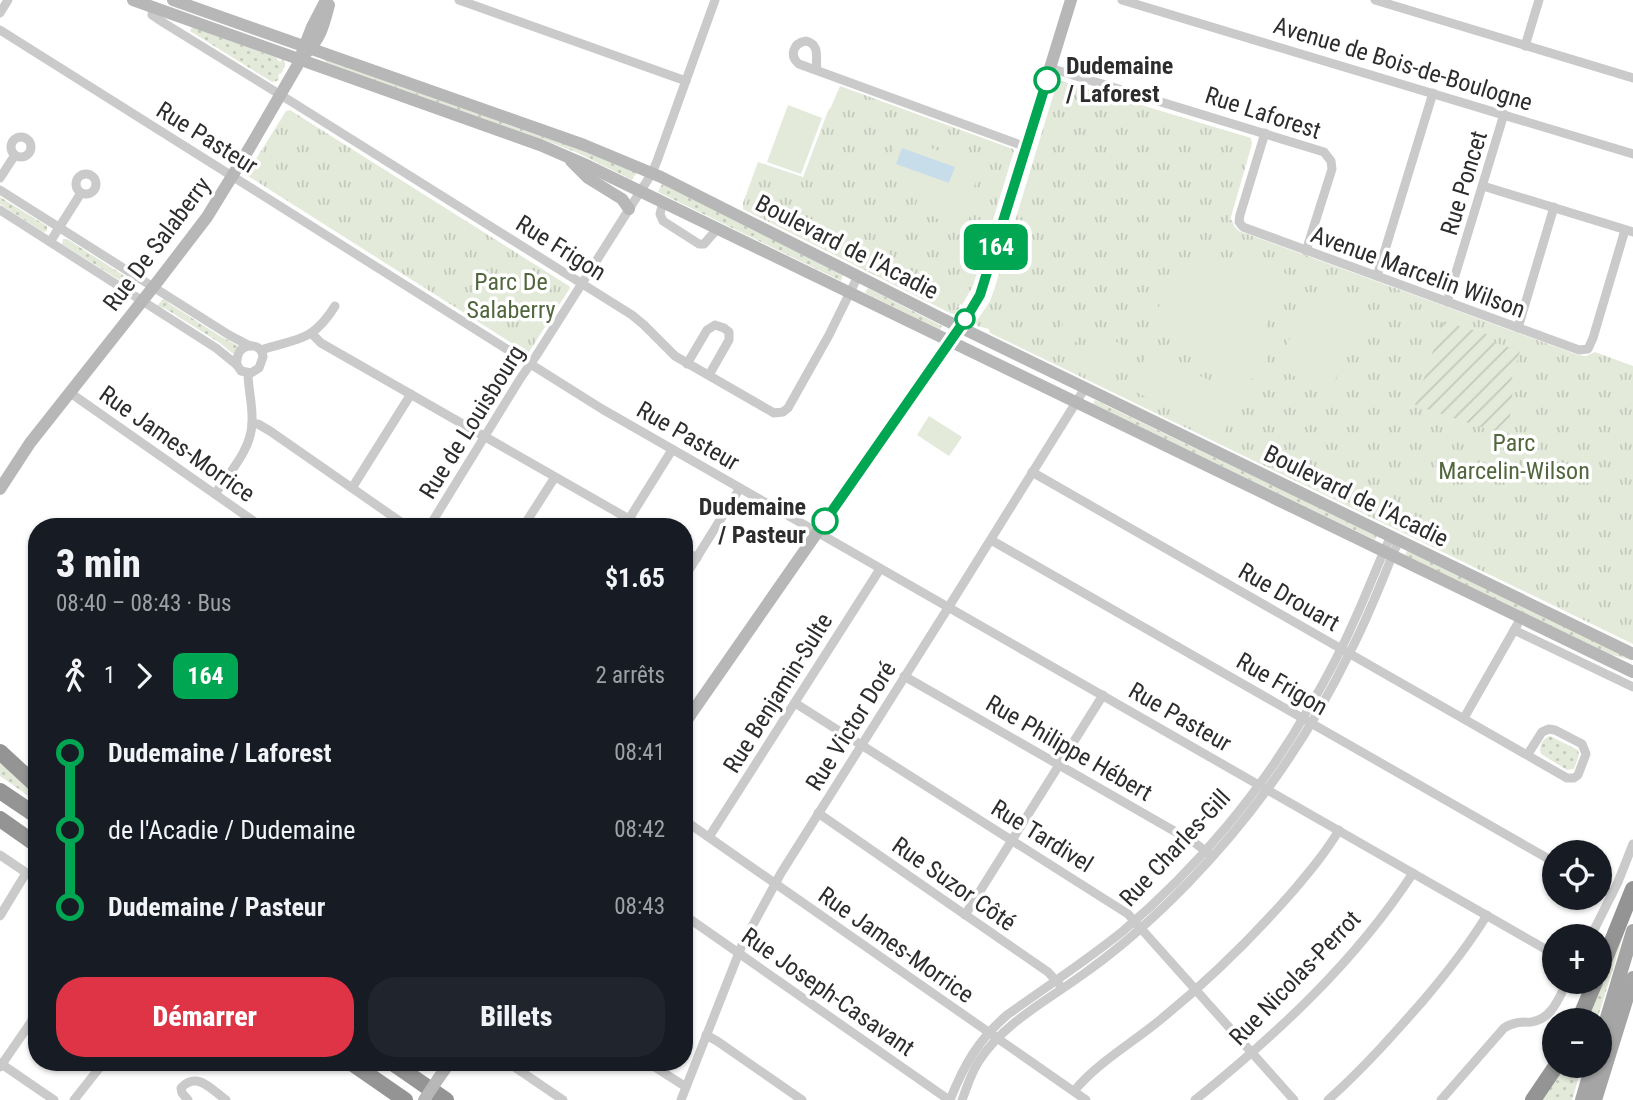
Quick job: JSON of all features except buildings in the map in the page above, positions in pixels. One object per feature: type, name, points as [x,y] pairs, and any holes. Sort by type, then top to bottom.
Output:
[{"type":"highway","points":[[0,752],[28,778]]},
{"type":"highway","points":[[0,791],[28,810]]},
{"type":"highway","points":[[0,819],[28,839]]},
{"type":"highway","points":[[1612,941],[1633,889]]},
{"type":"highway","points":[[363,1071],[405,1100]]},
{"type":"highway","points":[[404,1071],[446,1100]]},
{"type":"highway","points":[[1533,1100],[1548,1078]]},
{"type":"main road","name":"Boulevard de l'Acadie","points":[[133,0],[153,7],[187,12],[591,147],[652,173],[960,327],[1633,654]]},
{"type":"main road","name":"Boulevard de l'Acadie","points":[[173,0],[187,12]]},
{"type":"main road","name":"Rue De Salaberry","points":[[0,489],[30,443],[199,228],[233,176],[305,52],[317,42],[328,0]]},
{"type":"main road","points":[[693,711],[977,301],[984,287],[1070,0]]},
{"type":"main road","name":"Boulevard de l'Acadie","points":[[305,52],[566,156],[1633,672]]},
{"type":"main road","points":[[566,156],[588,178],[622,199],[629,209]]},
{"type":"main road","name":"Rue De Salaberry","points":[[0,474],[30,443]]},
{"type":"main road","points":[[1610,1008],[1633,931]]},
{"type":"main road","points":[[1591,1099],[1633,978]]},
{"type":"main road","points":[[424,1100],[444,1071]]},
{"type":"main road","points":[[1591,1099],[1592,1078]]},
{"type":"street","points":[[0,13],[8,0]]},
{"type":"street","points":[[459,0],[686,80]]},
{"type":"street","name":"Rue de Louisbourg","points":[[435,518],[652,173],[715,0]]},
{"type":"street","name":"Avenue de Bois-de-Boulogne","points":[[1122,0],[1633,154]]},
{"type":"street","points":[[1375,0],[1633,78]]},
{"type":"street","points":[[1525,46],[1539,0]]},
{"type":"street","name":"Rue Frigon","points":[[153,7],[153,16],[638,319],[672,354],[774,413],[788,408],[825,343],[858,276]]},
{"type":"street","points":[[182,33],[181,27],[187,12]]},
{"type":"street","name":"Rue Pasteur","points":[[0,30],[601,409],[1542,947]]},
{"type":"street","name":"Rue Laforest","points":[[1050,68],[1322,151],[1331,161],[1331,172],[1306,251]]},
{"type":"street","points":[[817,70],[1026,147]]},
{"type":"street","points":[[1377,276],[1433,93]]},
{"type":"street","name":"Rue Poncet","points":[[1447,302],[1504,114]]},
{"type":"street","name":"Avenue Marcelin Wilson","points":[[1265,133],[1239,220],[1245,229],[1579,351],[1589,347],[1629,231]]},
{"type":"street","points":[[0,177],[15,155]]},
{"type":"street","points":[[1483,186],[1629,231]]},
{"type":"street","points":[[0,190],[153,288],[250,346]]},
{"type":"street","points":[[50,242],[81,193]]},
{"type":"street","name":"Boulevard de l'Acadie","points":[[663,202],[660,214],[663,221],[699,244],[704,244],[718,229]]},
{"type":"street","points":[[1518,328],[1554,207]]},
{"type":"street","points":[[0,210],[220,351],[241,371],[248,373],[261,365],[261,350],[256,346],[245,346],[240,351],[236,365]]},
{"type":"street","points":[[261,350],[290,343],[311,333],[324,321],[334,306]]},
{"type":"street","points":[[687,363],[708,328],[715,325],[724,328],[729,332],[729,340],[709,375]]},
{"type":"street","points":[[311,333],[321,343],[555,477],[618,518]]},
{"type":"street","points":[[215,494],[250,437],[252,424],[248,373]]},
{"type":"street","name":"Rue Victor Doré","points":[[693,1069],[738,953],[775,884],[1085,388]]},
{"type":"street","name":"Rue James-Morrice","points":[[69,392],[249,518]]},
{"type":"street","points":[[352,488],[411,394]]},
{"type":"street","points":[[252,424],[258,424],[270,431],[395,518]]},
{"type":"street","points":[[629,518],[672,450]]},
{"type":"street","name":"Rue Drouart","points":[[1032,472],[1571,779],[1578,775],[1586,754],[1582,744],[1549,729],[1542,732],[1528,754]]},
{"type":"street","points":[[529,518],[555,477]]},
{"type":"street","points":[[693,563],[740,488]]},
{"type":"street","name":"Rue Charles-Gill","points":[[962,1100],[978,1063],[998,1038],[1142,928],[1180,892],[1263,787],[1307,721],[1346,651],[1395,538]]},
{"type":"street","name":"Rue Frigon","points":[[990,540],[1542,855]]},
{"type":"street","name":"Rue Benjamin-Sulte","points":[[709,837],[880,569]]},
{"type":"street","points":[[1464,718],[1521,618]]},
{"type":"street","points":[[1514,630],[1633,687]]},
{"type":"street","name":"Rue Philippe Hébert","points":[[904,676],[1195,842],[1208,854]]},
{"type":"street","points":[[965,915],[1103,695]]},
{"type":"street","name":"Rue Tardivel","points":[[795,703],[1125,912],[1294,1100]]},
{"type":"street","name":"Rue Suzor Côté","points":[[818,813],[1048,972],[1064,989]]},
{"type":"street","name":"Rue James-Morrice","points":[[693,826],[1087,1100]]},
{"type":"street","points":[[1074,1091],[1098,1066],[1196,989],[1242,945],[1281,905],[1339,830]]},
{"type":"street","points":[[1612,894],[1633,844]]},
{"type":"street","name":"Rue Charles-Gill","points":[[950,1100],[968,1060],[989,1032],[1007,1015],[1098,951],[1208,854]]},
{"type":"street","points":[[0,855],[26,873],[0,916]]},
{"type":"street","name":"Rue Nicolas-Perrot","points":[[1195,1100],[1290,1019],[1342,964],[1413,873]]},
{"type":"street","points":[[1328,1100],[1410,1016],[1455,961],[1487,915]]},
{"type":"street","name":"Rue Joseph-Casavant","points":[[693,921],[950,1100]]},
{"type":"street","points":[[1441,1100],[1504,1028],[1514,1023],[1538,1021],[1546,1017],[1560,994]]},
{"type":"street","points":[[28,1027],[1,1064],[54,1100]]},
{"type":"street","points":[[706,1035],[802,1100]]},
{"type":"street","points":[[74,1100],[97,1071]]},
{"type":"street","points":[[520,1071],[562,1100]]},
{"type":"street","points":[[661,1071],[686,1087]]},
{"type":"street","name":"Rue Victor Doré","points":[[681,1100],[692,1071]]},
{"type":"street","points":[[188,1100],[181,1088],[187,1082],[196,1080],[226,1100]]},
{"type":"green space","points":[[192,27],[277,58],[281,62],[282,59],[285,66],[279,78],[272,82],[190,31]]},
{"type":"green space","points":[[326,60],[583,151],[637,173],[632,180],[578,153],[325,62]]},
{"type":"green space","name":"Parc Marcelin-Wilson","points":[[1058,80],[1251,138],[1252,144],[1230,220],[1239,231],[1578,355],[1586,356],[1595,352],[1633,366],[1633,644],[990,333],[989,329],[977,326],[976,322],[994,290],[1056,86],[1060,87]]},
{"type":"green space","points":[[840,86],[1014,151],[973,286],[954,314],[743,209],[758,162],[803,177]]},
{"type":"green space","points":[[788,105],[822,118],[801,174],[767,162]]},
{"type":"green space","name":"Parc De Salaberry","points":[[290,110],[569,286],[529,352],[248,176],[286,111]]},
{"type":"green space","points":[[899,136],[971,163],[974,157],[984,160],[967,206],[970,213],[967,221],[959,225],[951,222],[948,214],[938,219],[929,213],[920,212],[916,204],[923,184],[886,170]]},
{"type":"green space","points":[[662,184],[843,275],[841,281],[658,192]]},
{"type":"green space","points":[[0,197],[47,226],[47,231],[43,232],[0,204]]},
{"type":"green space","points":[[63,239],[134,282],[135,287],[132,288],[62,244]]},
{"type":"green space","points":[[1239,258],[1258,262],[1287,274],[1260,342],[1272,347],[1260,376],[1238,384],[1210,372],[1215,361],[1148,329],[1163,299],[1192,268],[1205,262]]},
{"type":"green space","points":[[868,288],[942,326],[940,330],[865,293]]},
{"type":"green space","points":[[1312,292],[1365,318],[1329,393],[1276,367]]},
{"type":"green space","points":[[164,298],[239,346],[235,353],[157,306]]},
{"type":"green space","points":[[1062,319],[1079,323],[1079,328],[1084,331],[1078,335],[1070,354],[1055,356],[1052,349],[1055,345],[1053,338],[1056,330],[1063,325]]},
{"type":"green space","points":[[1443,321],[1493,336],[1492,342],[1520,351],[1509,388],[1513,389],[1508,436],[1415,405]]},
{"type":"green space","points":[[1102,334],[1128,348],[1115,376],[1088,363],[1094,351],[1105,355],[1107,352],[1096,347]]},
{"type":"green space","points":[[1148,351],[1242,396],[1223,434],[1130,389]]},
{"type":"green space","points":[[1095,400],[1377,536],[1375,540],[1093,404]]},
{"type":"green space","points":[[929,416],[962,437],[949,456],[917,435]]},
{"type":"green space","points":[[1407,550],[1631,660],[1609,654],[1405,555]]},
{"type":"green space","points":[[1550,736],[1578,750],[1574,769],[1567,770],[1541,754],[1542,743]]},
{"type":"green space","points":[[0,761],[28,786],[28,796],[0,776]]},
{"type":"green space","points":[[1633,904],[1612,972],[1612,951]]},
{"type":"green space","points":[[1593,994],[1605,994],[1601,1008],[1586,1008]]},
{"type":"green space","points":[[1551,1078],[1578,1078],[1572,1100],[1537,1100]]},
{"type":"water","points":[[902,148],[955,167],[949,183],[896,164]]},
{"type":"bus line","name":"164","points":[[825,521],[980,295],[1047,80]]},
{"type":"place","name":"Dudemaine / Laforest","points":[[1047,80]]},
{"type":"place","name":"Dudemaine / Pasteur","points":[[825,521]]}]
